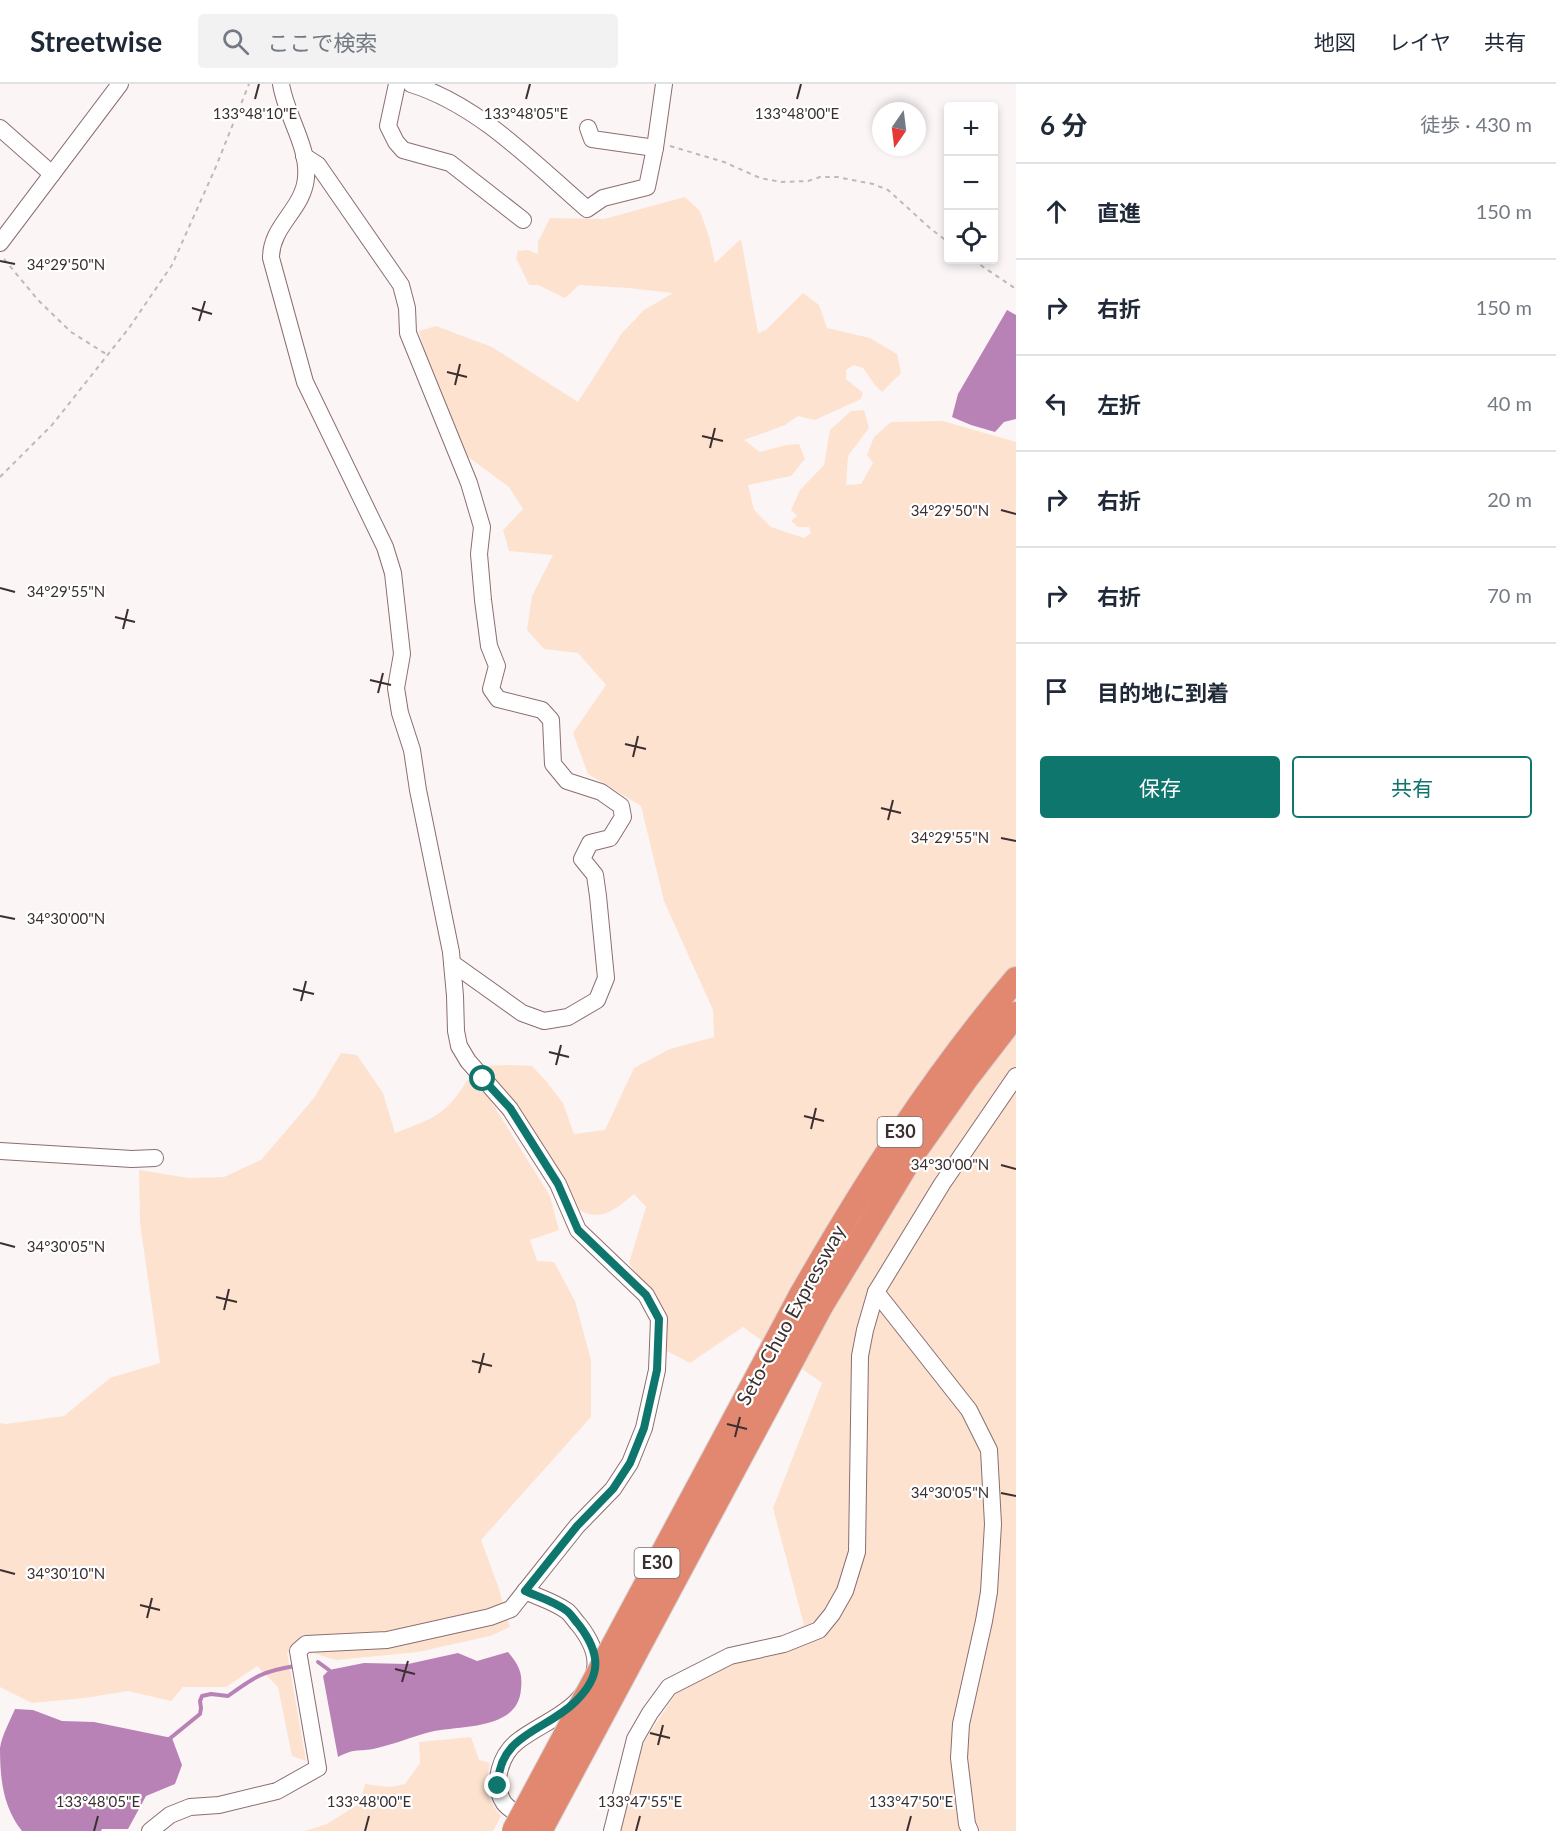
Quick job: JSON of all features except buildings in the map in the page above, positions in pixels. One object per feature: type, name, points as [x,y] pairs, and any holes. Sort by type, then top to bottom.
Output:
[{"type":"highway","name":"Seto-Chuo Expressway","points":[[540,1831],[811,1300],[851,1207],[946,1066],[1016,979]]},
{"type":"highway","name":"Seto-Chuo Expressway","points":[[514,1831],[811,1300],[966,1079],[1016,1014]]},
{"type":"street","points":[[0,243],[120,84]]},
{"type":"street","points":[[150,1831],[170,1815],[190,1807],[219,1805],[277,1791],[318,1768],[298,1651],[306,1644],[387,1641],[490,1617],[511,1609],[577,1526],[613,1489],[630,1463],[644,1428],[657,1370],[659,1319],[646,1295],[578,1230],[558,1184],[523,1128],[510,1108],[468,1061],[459,1046],[452,963],[412,750],[400,713],[396,688],[402,654],[393,573],[385,547],[305,382],[271,258],[271,246],[276,234],[294,210],[302,194],[306,178],[304,156],[281,84]]},
{"type":"street","points":[[397,84],[388,126],[403,150],[450,163],[523,220]]},
{"type":"street","points":[[411,84],[432,91],[476,117],[516,147],[586,209],[603,198],[647,187],[656,145],[664,84]]},
{"type":"street","points":[[0,128],[52,174]]},
{"type":"street","points":[[588,128],[592,140],[656,145]]},
{"type":"street","points":[[304,156],[318,165],[401,285],[407,308],[408,333],[469,483],[482,527],[479,554],[483,600],[489,646],[497,666],[491,689],[498,699],[542,710],[551,720],[553,764],[567,782],[601,792],[621,806],[623,818],[610,838],[590,843],[582,860],[595,875],[598,896],[606,978],[597,1000],[568,1017],[544,1021],[522,1013],[452,963]]},
{"type":"street","points":[[612,1831],[635,1739],[669,1687],[730,1656],[784,1644],[819,1630],[832,1614],[845,1591],[857,1552],[861,1356],[865,1330],[876,1293],[942,1184],[1016,1076]]},
{"type":"street","points":[[0,1151],[132,1159],[155,1158]]},
{"type":"street","points":[[876,1293],[969,1410],[988,1450],[993,1524],[989,1592],[961,1724],[963,1792],[970,1831]]},
{"type":"street","points":[[525,1591],[568,1611],[591,1641],[596,1660],[590,1685],[574,1704],[516,1742],[503,1760],[498,1776],[498,1786],[504,1803],[546,1831]]},
{"type":"path","points":[[0,477],[52,425],[129,328],[172,265],[215,169],[249,84]]},
{"type":"path","points":[[656,145],[724,162],[760,178],[781,182],[808,182],[820,177],[837,177],[873,184],[888,190],[944,239]]},
{"type":"path","points":[[0,254],[38,300],[71,332],[106,355]]},
{"type":"path","points":[[979,264],[1016,289]]},
{"type":"shaded area","points":[[685,197],[700,211],[715,263],[741,239],[758,333],[766,330],[803,293],[819,305],[827,328],[870,338],[897,354],[901,373],[882,392],[863,368],[854,365],[846,370],[846,379],[863,393],[861,399],[815,420],[798,416],[785,425],[744,440],[760,452],[799,444],[805,459],[791,476],[748,485],[754,510],[771,527],[804,538],[811,533],[809,527],[798,527],[791,521],[797,516],[791,510],[800,490],[824,465],[830,430],[851,411],[864,410],[869,428],[848,456],[846,485],[861,484],[873,463],[867,455],[874,437],[891,422],[943,421],[1016,442],[1016,1831],[619,1831],[642,1745],[677,1691],[804,1625],[773,1508],[822,1383],[743,1327],[690,1363],[665,1350],[664,1318],[629,1263],[646,1207],[634,1194],[613,1210],[600,1215],[592,1215],[575,1208],[480,1066],[532,1066],[563,1103],[574,1134],[605,1130],[634,1068],[670,1049],[714,1037],[713,1010],[664,901],[641,806],[588,774],[573,733],[606,685],[578,653],[544,649],[527,630],[532,596],[553,555],[509,551],[503,530],[523,509],[509,487],[467,456],[426,357],[419,331],[436,326],[492,347],[578,402],[622,333],[644,310],[673,293],[579,285],[565,298],[538,285],[529,285],[516,258],[518,251],[528,250],[538,254],[538,242],[550,218],[604,219]]},
{"type":"shaded area","points":[[1007,310],[1016,315],[1016,419],[1004,422],[995,432],[952,417],[958,394]]},
{"type":"shaded area","points":[[341,1053],[357,1055],[383,1093],[395,1133],[437,1114],[452,1101],[468,1079],[489,1098],[550,1196],[559,1230],[530,1240],[537,1261],[554,1262],[575,1301],[591,1360],[591,1417],[481,1540],[510,1627],[490,1636],[418,1652],[336,1660],[313,1653],[287,1652],[306,1761],[292,1756],[278,1687],[257,1666],[226,1687],[183,1687],[171,1701],[128,1691],[32,1703],[0,1687],[0,1423],[64,1416],[110,1378],[160,1363],[140,1223],[139,1170],[189,1178],[224,1177],[261,1160],[314,1098]]},
{"type":"shaded area","points":[[508,1652],[519,1669],[521,1689],[517,1703],[510,1712],[499,1719],[486,1724],[430,1732],[380,1747],[352,1751],[338,1757],[323,1676],[329,1670],[364,1663],[408,1664],[458,1653],[477,1661]]},
{"type":"shaded area","points":[[15,1709],[33,1710],[62,1721],[94,1722],[172,1738],[182,1765],[175,1784],[146,1796],[128,1829],[22,1831],[7,1802],[1,1771],[1,1743]]},
{"type":"shaded area","points":[[471,1737],[479,1760],[490,1763],[487,1791],[491,1803],[501,1816],[493,1831],[305,1831],[327,1824],[360,1803],[365,1784],[390,1787],[405,1784],[420,1763],[419,1742]]},
{"type":"waterway","points":[[318,1662],[329,1670]]},
{"type":"waterway","points":[[168,1740],[200,1714],[202,1696],[211,1694],[228,1696],[259,1676],[295,1666]]},
{"type":"route","points":[[483,1079],[510,1108],[558,1184],[578,1230],[646,1295],[659,1319],[657,1370],[644,1428],[630,1463],[613,1489],[577,1526],[525,1591],[568,1611],[591,1641],[596,1660],[590,1685],[574,1704],[516,1742],[503,1760],[498,1776],[498,1786]]}]
